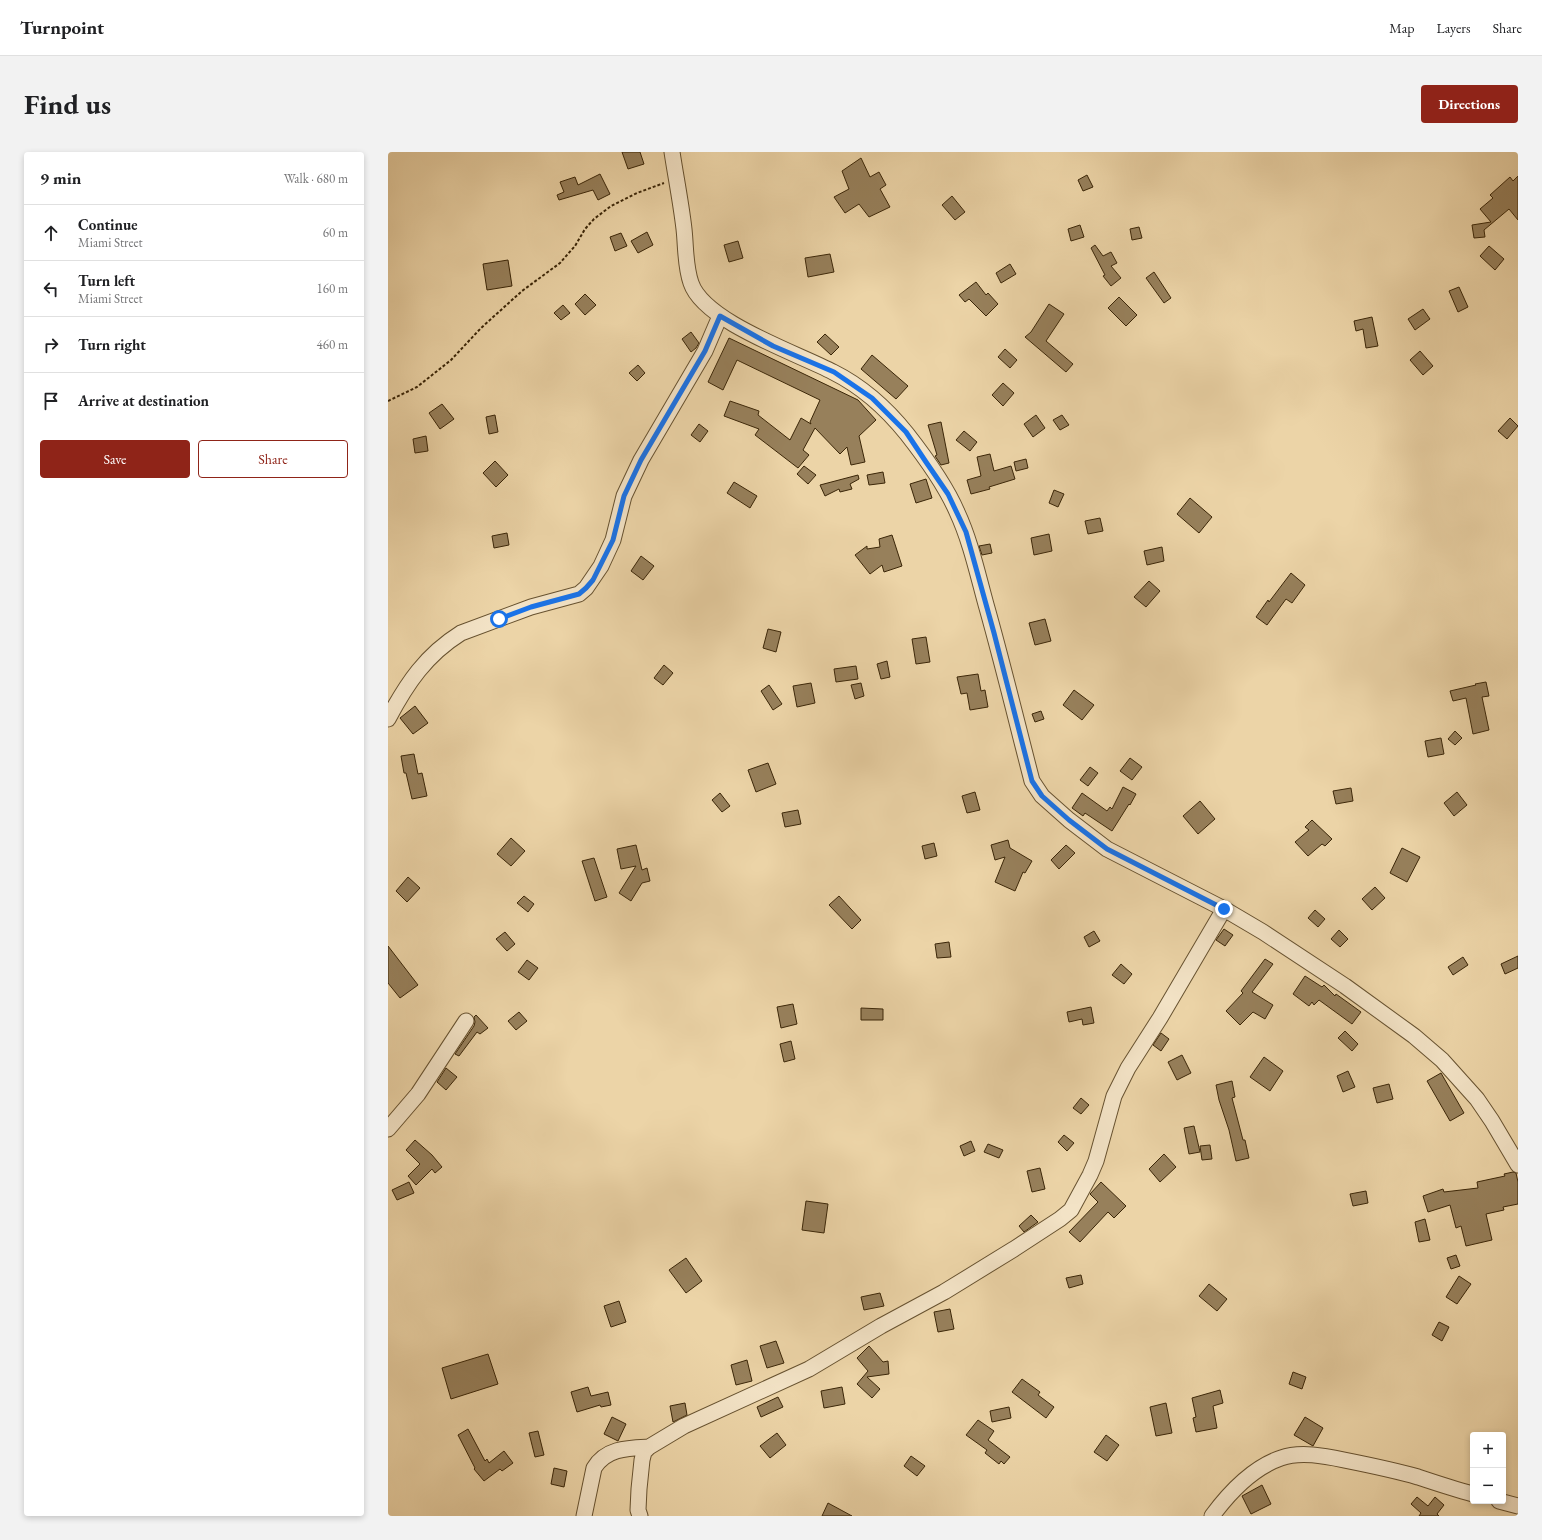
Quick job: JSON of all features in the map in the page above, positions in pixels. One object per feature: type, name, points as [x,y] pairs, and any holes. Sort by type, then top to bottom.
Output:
[{"type":"street","points":[[672,152],[684,229],[688,271],[691,284],[701,299],[720,316],[773,346],[834,372],[872,398],[906,432],[948,494],[966,532],[1036,789],[1069,820],[1107,849],[1224,909],[1263,932],[1345,986],[1414,1036],[1442,1060],[1477,1099],[1518,1165]]},
{"type":"street","points":[[388,719],[414,674],[451,640],[461,634],[531,607],[579,594],[593,580],[613,540],[624,496],[641,460],[705,351],[720,316]]},
{"type":"street","points":[[640,1516],[638,1510],[642,1460],[644,1452],[649,1447],[684,1426],[809,1369],[1001,1257],[1060,1219],[1071,1210],[1096,1161],[1114,1096],[1128,1068],[1160,1018],[1224,909]]},
{"type":"street","points":[[388,1129],[418,1094],[466,1021]]},
{"type":"street","points":[[584,1516],[594,1468],[602,1457],[618,1449],[649,1447]]},
{"type":"street","points":[[1212,1516],[1233,1490],[1267,1464],[1282,1458],[1297,1456],[1332,1458],[1374,1466],[1470,1493]]},
{"type":"street","points":[[1506,1503],[1518,1506]]},
{"type":"path","points":[[388,401],[418,387],[445,365],[481,328],[516,296],[560,263],[575,246],[585,229],[594,219],[611,206],[676,178]]},
{"type":"building","points":[[622,152],[640,152],[644,164],[628,169]]},
{"type":"building","points":[[861,158],[870,177],[879,172],[886,185],[880,189],[890,207],[869,217],[859,204],[845,213],[834,197],[849,189],[842,171]]},
{"type":"building","points":[[600,174],[610,194],[598,200],[593,190],[559,200],[557,195],[564,192],[560,182],[575,177],[578,185]]},
{"type":"building","points":[[1087,175],[1093,187],[1083,191],[1078,180]]},
{"type":"building","points":[[1518,176],[1518,220],[1509,209],[1484,230],[1485,237],[1474,238],[1472,225],[1491,222],[1480,209],[1493,198],[1490,195],[1510,177],[1513,181]]},
{"type":"building","points":[[952,196],[965,212],[955,220],[942,205]]},
{"type":"building","points":[[1080,225],[1084,237],[1071,241],[1068,229]]},
{"type":"building","points":[[1139,227],[1142,238],[1132,240],[1130,229]]},
{"type":"building","points":[[647,232],[653,245],[638,253],[631,241]]},
{"type":"building","points":[[621,233],[627,246],[615,251],[610,237]]},
{"type":"building","points":[[738,241],[743,258],[729,262],[724,245]]},
{"type":"building","points":[[1095,245],[1103,256],[1111,252],[1117,263],[1111,266],[1121,278],[1111,286],[1103,276],[1105,275],[1091,248]]},
{"type":"building","points":[[1489,246],[1504,259],[1495,270],[1480,256]]},
{"type":"building","points":[[830,254],[834,272],[808,277],[805,258]]},
{"type":"building","points":[[508,260],[512,286],[487,290],[483,264]]},
{"type":"building","points":[[1010,264],[1016,274],[1001,283],[996,273]]},
{"type":"building","points":[[1154,272],[1171,298],[1164,303],[1146,278]]},
{"type":"building","points":[[976,282],[986,295],[988,293],[998,304],[986,316],[969,299],[965,302],[959,295]]},
{"type":"building","points":[[1459,287],[1468,307],[1458,312],[1449,291]]},
{"type":"building","points":[[585,294],[596,305],[585,315],[575,304]]},
{"type":"building","points":[[1119,297],[1137,315],[1126,326],[1108,308]]},
{"type":"building","points":[[1049,304],[1064,314],[1046,341],[1073,364],[1066,372],[1025,337],[1031,332]]},
{"type":"building","points":[[563,305],[570,313],[561,320],[554,313]]},
{"type":"building","points":[[1423,309],[1430,319],[1415,330],[1408,319]]},
{"type":"building","points":[[1372,317],[1378,346],[1366,348],[1363,329],[1356,331],[1354,321]]},
{"type":"building","points":[[691,332],[699,343],[691,352],[682,339]]},
{"type":"building","points":[[825,334],[839,347],[831,355],[817,342]]},
{"type":"building","points":[[729,338],[858,400],[876,420],[859,436],[865,462],[851,465],[847,447],[840,454],[815,428],[803,450],[809,455],[798,468],[755,435],[759,429],[724,416],[730,401],[759,411],[758,415],[790,440],[801,418],[811,424],[810,422],[820,400],[737,360],[723,390],[708,382]]},
{"type":"building","points":[[1005,349],[1017,360],[1010,368],[998,357]]},
{"type":"building","points":[[1420,351],[1433,366],[1423,375],[1410,360]]},
{"type":"building","points":[[872,355],[908,386],[896,399],[861,369]]},
{"type":"building","points":[[638,365],[645,373],[637,381],[629,373]]},
{"type":"building","points":[[1003,383],[1014,393],[1003,406],[992,395]]},
{"type":"building","points":[[442,404],[454,419],[440,429],[429,413]]},
{"type":"building","points":[[495,415],[498,432],[489,434],[486,417]]},
{"type":"building","points":[[1036,415],[1045,428],[1033,437],[1024,424]]},
{"type":"building","points":[[1062,415],[1069,425],[1060,430],[1053,420]]},
{"type":"building","points":[[1510,418],[1518,426],[1507,439],[1498,431]]},
{"type":"building","points":[[941,422],[949,463],[941,465],[935,456],[937,455],[928,425]]},
{"type":"building","points":[[699,424],[708,431],[700,442],[691,435]]},
{"type":"building","points":[[964,431],[977,442],[970,451],[956,440]]},
{"type":"building","points":[[426,436],[428,451],[415,453],[413,439]]},
{"type":"building","points":[[990,454],[994,471],[1011,466],[1015,479],[989,487],[990,489],[971,494],[967,480],[981,476],[977,457]]},
{"type":"building","points":[[1026,459],[1028,468],[1016,471],[1014,462]]},
{"type":"building","points":[[495,461],[508,475],[496,487],[483,473]]},
{"type":"building","points":[[804,466],[816,475],[808,484],[797,474]]},
{"type":"building","points":[[883,472],[885,483],[869,485],[867,475]]},
{"type":"building","points":[[858,475],[859,479],[850,484],[852,489],[840,492],[839,489],[825,496],[820,485]]},
{"type":"building","points":[[926,479],[932,498],[916,503],[910,484]]},
{"type":"building","points":[[734,482],[757,496],[750,508],[727,493]]},
{"type":"building","points":[[1054,490],[1064,494],[1058,507],[1049,503]]},
{"type":"building","points":[[1190,498],[1212,517],[1199,533],[1177,514]]},
{"type":"building","points":[[1100,518],[1103,531],[1088,534],[1085,521]]},
{"type":"building","points":[[507,533],[509,545],[494,548],[492,536]]},
{"type":"building","points":[[1049,534],[1052,551],[1034,555],[1031,538]]},
{"type":"building","points":[[892,535],[902,566],[884,572],[882,565],[870,574],[855,555],[867,546],[867,549],[880,547],[879,539]]},
{"type":"building","points":[[990,544],[992,553],[982,555],[979,546]]},
{"type":"building","points":[[1162,547],[1164,561],[1147,565],[1144,551]]},
{"type":"building","points":[[641,556],[654,566],[643,580],[631,571]]},
{"type":"building","points":[[1291,573],[1305,585],[1292,603],[1286,599],[1267,625],[1256,617]]},
{"type":"building","points":[[1149,581],[1160,591],[1146,607],[1134,597]]},
{"type":"building","points":[[1045,619],[1051,641],[1035,645],[1029,623]]},
{"type":"building","points":[[768,629],[781,632],[776,652],[763,648]]},
{"type":"building","points":[[926,637],[930,662],[916,664],[912,639]]},
{"type":"building","points":[[887,661],[890,677],[881,679],[877,664]]},
{"type":"building","points":[[664,665],[673,673],[663,685],[654,678]]},
{"type":"building","points":[[856,666],[858,679],[836,682],[834,669]]},
{"type":"building","points":[[978,674],[981,691],[985,690],[988,707],[970,710],[967,693],[961,694],[957,677]]},
{"type":"building","points":[[1486,682],[1489,696],[1482,697],[1489,730],[1473,734],[1466,698],[1453,701],[1450,691]]},
{"type":"building","points":[[811,683],[815,703],[797,707],[793,686]]},
{"type":"building","points":[[861,683],[864,696],[855,699],[851,685]]},
{"type":"building","points":[[769,685],[782,704],[773,710],[761,691]]},
{"type":"building","points":[[1074,690],[1094,705],[1082,720],[1063,705]]},
{"type":"building","points":[[415,706],[428,723],[413,734],[400,718]]},
{"type":"building","points":[[1041,711],[1044,719],[1035,722],[1032,714]]},
{"type":"building","points":[[1455,731],[1462,738],[1455,745],[1448,739]]},
{"type":"building","points":[[1441,738],[1444,754],[1428,757],[1425,741]]},
{"type":"building","points":[[414,754],[418,774],[422,773],[427,796],[412,799],[406,773],[404,773],[401,756]]},
{"type":"building","points":[[1130,758],[1142,767],[1132,780],[1120,771]]},
{"type":"building","points":[[768,763],[776,784],[756,792],[748,770]]},
{"type":"building","points":[[1090,767],[1098,773],[1088,786],[1080,780]]},
{"type":"building","points":[[1123,787],[1136,794],[1112,831],[1085,813],[1083,816],[1072,808],[1082,793],[1107,811],[1110,807],[1112,809]]},
{"type":"building","points":[[1351,788],[1353,801],[1336,804],[1333,791]]},
{"type":"building","points":[[975,792],[980,810],[967,813],[962,796]]},
{"type":"building","points":[[1457,792],[1467,805],[1454,816],[1444,803]]},
{"type":"building","points":[[720,793],[730,806],[722,812],[712,800]]},
{"type":"building","points":[[1200,801],[1215,819],[1198,834],[1183,816]]},
{"type":"building","points":[[798,810],[801,824],[785,827],[782,813]]},
{"type":"building","points":[[1312,820],[1332,839],[1325,846],[1322,844],[1308,856],[1295,842],[1309,830],[1305,827]]},
{"type":"building","points":[[511,838],[525,851],[511,866],[497,854]]},
{"type":"building","points":[[1008,840],[1010,848],[1032,861],[1025,873],[1023,872],[1015,891],[995,882],[1005,857],[995,860],[991,845]]},
{"type":"building","points":[[934,843],[937,856],[925,859],[922,846]]},
{"type":"building","points":[[636,845],[642,870],[647,868],[650,881],[642,883],[631,901],[619,893],[636,866],[621,869],[617,849]]},
{"type":"building","points":[[1066,845],[1075,853],[1059,869],[1051,860]]},
{"type":"building","points":[[1402,848],[1420,857],[1407,882],[1390,873]]},
{"type":"building","points":[[594,858],[607,897],[595,901],[582,861]]},
{"type":"building","points":[[408,877],[420,888],[407,902],[396,891]]},
{"type":"building","points":[[1375,887],[1385,898],[1372,910],[1362,899]]},
{"type":"building","points":[[524,896],[534,904],[528,912],[517,903]]},
{"type":"building","points":[[839,896],[861,920],[852,929],[829,905]]},
{"type":"building","points":[[1315,910],[1325,919],[1318,927],[1308,918]]},
{"type":"building","points":[[1224,929],[1233,935],[1225,946],[1216,940]]},
{"type":"building","points":[[1339,930],[1348,939],[1340,947],[1331,939]]},
{"type":"building","points":[[1094,931],[1100,941],[1089,947],[1084,937]]},
{"type":"building","points":[[505,932],[515,944],[507,951],[496,939]]},
{"type":"building","points":[[949,942],[951,957],[937,958],[935,944]]},
{"type":"building","points":[[388,946],[418,985],[400,998],[388,983]]},
{"type":"building","points":[[1518,956],[1518,968],[1505,974],[1501,964]]},
{"type":"building","points":[[1463,957],[1468,965],[1453,975],[1448,967]]},
{"type":"building","points":[[1265,959],[1273,964],[1252,992],[1273,1005],[1265,1019],[1253,1012],[1240,1025],[1226,1011],[1243,993],[1241,991]]},
{"type":"building","points":[[527,960],[538,968],[529,980],[518,972]]},
{"type":"building","points":[[1121,964],[1132,974],[1124,984],[1112,975]]},
{"type":"building","points":[[1305,976],[1322,987],[1324,985],[1335,996],[1336,994],[1361,1012],[1352,1024],[1319,1000],[1314,1005],[1312,1002],[1309,1006],[1293,994]]},
{"type":"building","points":[[793,1004],[797,1024],[781,1028],[777,1007]]},
{"type":"building","points":[[1091,1007],[1094,1023],[1083,1025],[1082,1019],[1069,1022],[1067,1012]]},
{"type":"building","points":[[861,1008],[883,1009],[883,1020],[861,1020]]},
{"type":"building","points":[[519,1012],[527,1021],[516,1030],[508,1021]]},
{"type":"building","points":[[476,1015],[488,1028],[480,1034],[477,1032],[459,1056],[455,1054],[474,1026],[474,1017]]},
{"type":"building","points":[[1345,1031],[1358,1044],[1352,1051],[1338,1038]]},
{"type":"building","points":[[1161,1033],[1169,1039],[1161,1051],[1153,1045]]},
{"type":"building","points":[[791,1041],[795,1059],[784,1062],[780,1044]]},
{"type":"building","points":[[1182,1055],[1191,1073],[1177,1080],[1168,1062]]},
{"type":"building","points":[[1264,1057],[1283,1071],[1270,1091],[1250,1077]]},
{"type":"building","points":[[446,1068],[457,1077],[446,1090],[437,1082]]},
{"type":"building","points":[[1348,1071],[1355,1087],[1343,1092],[1337,1076]]},
{"type":"building","points":[[1441,1073],[1464,1113],[1450,1121],[1427,1081]]},
{"type":"building","points":[[1232,1081],[1235,1097],[1232,1098],[1249,1158],[1236,1161],[1216,1085]]},
{"type":"building","points":[[1389,1084],[1393,1099],[1377,1103],[1373,1088]]},
{"type":"building","points":[[1081,1098],[1089,1105],[1081,1114],[1073,1108]]},
{"type":"building","points":[[1194,1126],[1200,1152],[1189,1154],[1184,1128]]},
{"type":"building","points":[[1064,1135],[1074,1143],[1067,1151],[1058,1142]]},
{"type":"building","points":[[415,1140],[432,1155],[442,1167],[435,1173],[432,1169],[416,1185],[408,1176],[420,1164],[406,1150]]},
{"type":"building","points":[[971,1141],[975,1151],[964,1156],[960,1146]]},
{"type":"building","points":[[988,1144],[1003,1150],[999,1158],[984,1152]]},
{"type":"building","points":[[1210,1145],[1212,1159],[1202,1160],[1200,1146]]},
{"type":"building","points":[[1164,1154],[1176,1167],[1160,1182],[1149,1169]]},
{"type":"building","points":[[1040,1168],[1045,1189],[1032,1192],[1027,1171]]},
{"type":"building","points":[[1513,1172],[1516,1173],[1518,1182],[1518,1204],[1503,1207],[1504,1210],[1486,1214],[1492,1240],[1466,1246],[1461,1226],[1456,1228],[1450,1205],[1428,1212],[1423,1196],[1443,1189],[1444,1192],[1478,1188],[1477,1182],[1505,1176],[1504,1174]]},
{"type":"building","points":[[409,1182],[414,1193],[397,1200],[392,1190]]},
{"type":"building","points":[[1101,1182],[1126,1206],[1114,1218],[1108,1212],[1080,1242],[1069,1232],[1098,1202],[1090,1194]]},
{"type":"building","points":[[1366,1191],[1368,1203],[1353,1206],[1350,1194]]},
{"type":"building","points":[[806,1201],[828,1204],[824,1233],[802,1230]]},
{"type":"building","points":[[1031,1215],[1038,1222],[1024,1232],[1019,1226]]},
{"type":"building","points":[[1425,1219],[1430,1240],[1419,1242],[1415,1222]]},
{"type":"building","points":[[1456,1255],[1460,1266],[1451,1269],[1447,1258]]},
{"type":"building","points":[[686,1258],[702,1281],[686,1293],[669,1270]]},
{"type":"building","points":[[1081,1275],[1083,1284],[1069,1288],[1066,1278]]},
{"type":"building","points":[[1459,1276],[1471,1284],[1457,1304],[1446,1297]]},
{"type":"building","points":[[1209,1284],[1227,1299],[1217,1311],[1199,1296]]},
{"type":"building","points":[[880,1293],[884,1306],[864,1310],[861,1297]]},
{"type":"building","points":[[619,1301],[626,1322],[611,1327],[604,1306]]},
{"type":"building","points":[[950,1309],[954,1329],[938,1332],[934,1312]]},
{"type":"building","points":[[1439,1322],[1449,1327],[1442,1341],[1432,1335]]},
{"type":"building","points":[[776,1341],[784,1363],[767,1368],[760,1346]]},
{"type":"building","points":[[869,1346],[883,1362],[888,1361],[889,1374],[867,1377],[880,1389],[872,1398],[857,1384],[868,1371],[857,1358]]},
{"type":"building","points":[[488,1354],[498,1384],[451,1399],[442,1368]]},
{"type":"building","points":[[747,1360],[752,1381],[736,1385],[731,1365]]},
{"type":"building","points":[[1293,1372],[1306,1377],[1302,1389],[1289,1384]]},
{"type":"building","points":[[1022,1379],[1040,1392],[1038,1395],[1054,1407],[1046,1418],[1012,1392]]},
{"type":"building","points":[[588,1387],[591,1396],[608,1392],[611,1405],[601,1407],[600,1405],[577,1412],[571,1392]]},
{"type":"building","points":[[842,1387],[845,1404],[824,1408],[821,1391]]},
{"type":"building","points":[[1220,1390],[1223,1403],[1213,1406],[1217,1428],[1196,1432],[1193,1418],[1196,1417],[1192,1398]]},
{"type":"building","points":[[778,1397],[783,1407],[761,1417],[757,1407]]},
{"type":"building","points":[[685,1403],[687,1415],[673,1422],[670,1406]]},
{"type":"building","points":[[1166,1403],[1172,1433],[1156,1436],[1150,1407]]},
{"type":"building","points":[[1009,1407],[1011,1418],[992,1422],[990,1411]]},
{"type":"building","points":[[612,1417],[626,1424],[618,1441],[604,1434]]},
{"type":"building","points":[[1305,1417],[1323,1428],[1313,1446],[1294,1435]]},
{"type":"building","points":[[978,1420],[994,1431],[988,1440],[1010,1457],[1004,1464],[1001,1461],[999,1464],[985,1453],[987,1450],[966,1435]]},
{"type":"building","points":[[468,1429],[485,1461],[487,1459],[489,1463],[504,1451],[513,1463],[502,1471],[500,1469],[484,1481],[474,1469],[475,1468],[458,1435]]},
{"type":"building","points":[[538,1431],[544,1455],[535,1457],[529,1433]]},
{"type":"building","points":[[777,1433],[786,1445],[770,1458],[760,1446]]},
{"type":"building","points":[[1106,1435],[1119,1445],[1107,1461],[1094,1452]]},
{"type":"building","points":[[911,1456],[925,1466],[917,1476],[904,1466]]},
{"type":"building","points":[[554,1468],[567,1471],[564,1487],[551,1484]]},
{"type":"building","points":[[1262,1485],[1271,1504],[1251,1514],[1242,1496]]},
{"type":"building","points":[[1417,1497],[1428,1506],[1435,1497],[1444,1505],[1437,1514],[1439,1516],[1419,1516],[1421,1513],[1411,1504]]},
{"type":"building","points":[[828,1503],[852,1516],[822,1516]]},
{"type":"route","points":[[499,619],[531,607],[579,594],[593,580],[613,540],[624,496],[641,460],[705,351],[720,316],[773,346],[834,372],[872,398],[906,432],[948,494],[966,532],[1032,781],[1036,789],[1069,820],[1107,849],[1224,909]]}]
